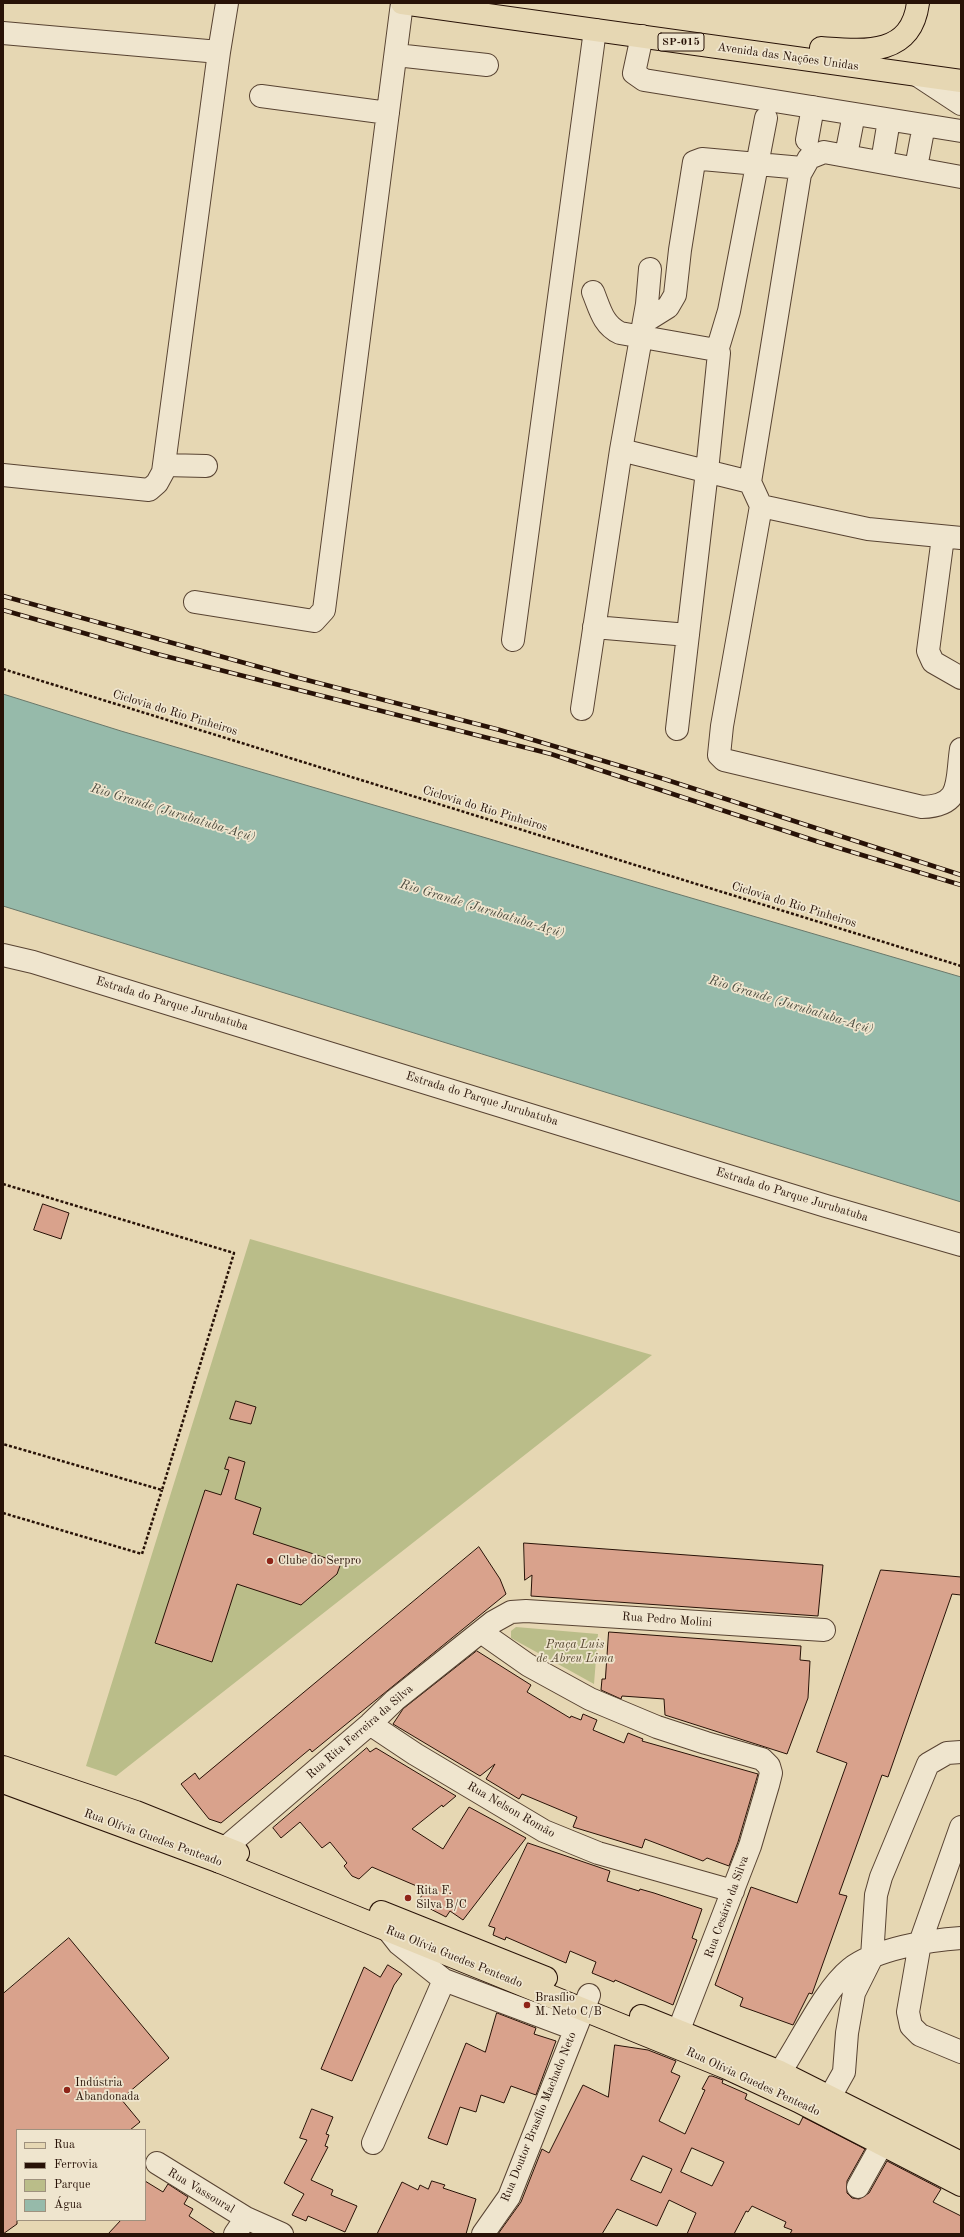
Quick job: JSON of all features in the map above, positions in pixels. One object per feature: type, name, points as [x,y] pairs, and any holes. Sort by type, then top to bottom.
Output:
[{"type":"main road","name":"Avenida das Nações Unidas","points":[[402,3],[961,81]]},
{"type":"main road","points":[[726,48],[744,41],[860,51],[879,49],[889,46],[906,32],[916,19],[918,3]]},
{"type":"main road","name":"Rua Olívia Guedes Penteado","points":[[3,1767],[136,1812],[223,1855],[388,1930],[586,2002]]},
{"type":"main road","name":"Rua Olívia Guedes Penteado","points":[[3,1782],[223,1855],[676,2038],[780,2072],[802,2093],[882,2144],[961,2185]]},
{"type":"main road","name":"Rua Olívia Guedes Penteado","points":[[676,2038],[727,2068],[802,2093],[830,2097],[961,2164]]},
{"type":"street","points":[[3,475],[149,490],[157,483],[163,472],[219,52],[227,3]]},
{"type":"street","points":[[195,602],[314,621],[324,610],[402,3]]},
{"type":"street","points":[[513,640],[595,30]]},
{"type":"street","points":[[3,33],[219,52]]},
{"type":"street","points":[[642,36],[634,73],[644,80],[961,131]]},
{"type":"street","points":[[396,55],[487,65]]},
{"type":"street","points":[[917,75],[961,104]]},
{"type":"street","points":[[261,96],[388,113]]},
{"type":"street","points":[[807,140],[813,108]]},
{"type":"street","points":[[848,145],[854,114]]},
{"type":"street","points":[[677,729],[707,471],[717,351],[729,311],[766,118]]},
{"type":"street","points":[[884,150],[889,120]]},
{"type":"street","points":[[918,157],[924,125]]},
{"type":"street","points":[[961,177],[824,152],[809,158],[802,168],[750,482],[761,506],[722,726],[719,755],[724,760],[922,807],[936,807],[946,803],[953,796],[961,749]]},
{"type":"street","points":[[642,330],[668,307],[675,295],[680,250],[694,162],[702,159],[802,168]]},
{"type":"street","points":[[582,709],[621,450],[642,330],[650,269]]},
{"type":"street","points":[[593,292],[606,324],[611,329],[620,333],[642,330],[717,351]]},
{"type":"street","points":[[621,450],[750,482]]},
{"type":"street","points":[[164,465],[206,466]]},
{"type":"street","points":[[761,506],[868,529],[952,538],[928,651],[933,662],[961,678]]},
{"type":"street","points":[[594,628],[688,636]]},
{"type":"street","name":"Estrada do Parque Jurubatuba","points":[[3,955],[33,962],[826,1206],[961,1245]]},
{"type":"street","name":"Rua Pedro Molini","points":[[511,1612],[526,1611],[824,1630]]},
{"type":"street","name":"Rua Rita Ferreira da Silva","points":[[223,1855],[370,1724],[394,1700],[481,1632],[511,1612]]},
{"type":"street","name":"Rua Cesário da Silva","points":[[481,1632],[528,1665],[590,1699],[657,1727],[762,1759],[769,1766],[771,1773],[764,1801],[733,1891],[676,2038]]},
{"type":"street","name":"Rua Nelson Romão","points":[[370,1724],[416,1754],[544,1831],[598,1853],[733,1891]]},
{"type":"street","points":[[830,2097],[844,2072],[847,2033],[854,1993],[872,1957],[872,1931],[878,1889],[928,1764],[947,1753],[961,1752]]},
{"type":"street","points":[[961,1827],[920,1943],[908,2012],[910,2026],[920,2035],[961,2052]]},
{"type":"street","points":[[388,1930],[399,1944],[444,1980],[575,2029]]},
{"type":"street","points":[[780,2072],[829,1993],[850,1969],[872,1957],[920,1943],[955,1941]]},
{"type":"street","points":[[373,2143],[444,1980]]},
{"type":"street","name":"Rua Doutor Brasílio Machado Neto","points":[[483,2234],[509,2197],[586,2002]]},
{"type":"street","points":[[858,2187],[882,2144]]},
{"type":"street","name":"Rua Vassoural","points":[[157,2163],[240,2226],[282,2234]]},
{"type":"path","name":"Ciclovia do Rio Pinheiros","points":[[3,669],[961,966]]},
{"type":"path","points":[[3,1184],[234,1253],[142,1554],[3,1512]]},
{"type":"path","points":[[3,1444],[162,1490]]},
{"type":"green space","name":"Clube do Serpro","points":[[250,1239],[652,1355],[116,1776],[86,1766]]},
{"type":"green space","name":"Praça Luis de Abreu Lima","points":[[516,1627],[598,1634],[594,1684],[511,1638],[511,1631]]},
{"type":"water","name":"Rio Grande (Jurubatuba-Açú)","points":[[3,694],[121,731],[961,977],[961,1202],[3,906]]},
{"type":"building","points":[[43,1204],[69,1213],[61,1239],[34,1230]]},
{"type":"building","points":[[236,1401],[256,1407],[251,1424],[230,1419]]},
{"type":"building","points":[[229,1457],[245,1462],[235,1499],[261,1508],[253,1534],[341,1563],[337,1574],[301,1605],[237,1584],[212,1662],[155,1643],[205,1490],[221,1495],[229,1470],[225,1469]]},
{"type":"building","points":[[524,1543],[823,1565],[818,1616],[531,1596],[532,1575],[525,1580]]},
{"type":"building","points":[[479,1547],[500,1579],[506,1594],[312,1752],[310,1749],[221,1823],[209,1819],[181,1784],[195,1773],[199,1779]]},
{"type":"building","points":[[881,1570],[961,1577],[961,1595],[952,1594],[888,1777],[882,1775],[839,1894],[847,1896],[812,1994],[809,1993],[793,2025],[740,2006],[743,1998],[715,1985],[751,1887],[797,1903],[847,1763],[817,1752]]},
{"type":"building","points":[[609,1632],[801,1646],[800,1660],[810,1661],[808,1698],[787,1754],[665,1715],[664,1699],[622,1696],[621,1699],[601,1690],[602,1679],[605,1679]]},
{"type":"building","points":[[477,1651],[531,1685],[527,1692],[570,1718],[571,1716],[581,1720],[583,1714],[597,1720],[593,1730],[624,1743],[628,1733],[643,1739],[642,1741],[758,1774],[738,1842],[729,1866],[707,1858],[703,1861],[645,1839],[642,1848],[573,1827],[577,1817],[522,1794],[519,1799],[486,1779],[495,1764],[480,1776],[393,1724],[403,1709]]},
{"type":"building","points":[[367,1748],[370,1752],[376,1748],[456,1796],[443,1807],[442,1805],[412,1829],[443,1849],[469,1807],[526,1838],[463,1920],[450,1911],[446,1917],[417,1902],[426,1890],[372,1867],[359,1879],[352,1876],[344,1866],[347,1863],[330,1842],[322,1848],[300,1822],[281,1838],[273,1828]]},
{"type":"building","points":[[528,1843],[610,1871],[607,1881],[639,1891],[640,1889],[654,1893],[702,1909],[692,1938],[697,1940],[673,2005],[615,1980],[614,1982],[592,1973],[596,1962],[570,1951],[566,1963],[506,1937],[505,1940],[493,1935],[495,1928],[489,1926]]},
{"type":"building","name":"Indústria Abandonada","points":[[69,1938],[169,2058],[121,2099],[140,2122],[131,2129],[16,2129],[17,2224],[3,2234],[3,1994]]},
{"type":"building","points":[[388,1965],[402,1974],[394,1985],[352,2081],[321,2069],[364,1967],[380,1977]]},
{"type":"building","points":[[497,2013],[536,2028],[534,2034],[556,2041],[536,2095],[511,2086],[504,2103],[481,2095],[476,2112],[460,2107],[447,2145],[428,2138],[466,2043],[485,2052]]},
{"type":"building","points":[[615,2045],[648,2050],[676,2061],[671,2072],[680,2076],[659,2121],[685,2134],[705,2090],[702,2089],[709,2076],[723,2080],[722,2083],[747,2094],[745,2099],[799,2125],[803,2117],[865,2149],[847,2181],[847,2193],[852,2198],[859,2199],[869,2193],[887,2161],[941,2189],[933,2202],[961,2216],[961,2234],[790,2234],[792,2230],[784,2227],[786,2222],[752,2206],[748,2212],[746,2211],[734,2234],[687,2234],[696,2213],[669,2200],[657,2226],[617,2209],[602,2234],[498,2234],[521,2202],[542,2149],[549,2153],[583,2085],[608,2097]],"holes":[[[692,2148],[724,2162],[712,2186],[681,2172]],[[643,2156],[672,2169],[661,2193],[631,2180]]]},
{"type":"building","points":[[312,2109],[333,2117],[326,2134],[329,2135],[325,2146],[328,2147],[311,2180],[333,2190],[331,2195],[357,2206],[345,2232],[308,2216],[306,2221],[292,2215],[304,2194],[284,2183],[307,2140],[300,2138]]},
{"type":"building","points":[[432,2181],[445,2185],[443,2188],[476,2199],[466,2234],[377,2234],[402,2182],[418,2190],[420,2185],[428,2189]]},
{"type":"building","points":[[146,2182],[163,2192],[168,2184],[188,2197],[184,2204],[193,2209],[189,2216],[216,2234],[108,2234],[120,2221],[146,2221]]},
{"type":"railway","points":[[3,596],[299,678],[500,730],[664,779],[961,875]]},
{"type":"railway","points":[[3,610],[157,654],[551,754],[819,842],[961,885]]},
{"type":"place","name":"Clube do Serpro","points":[[270,1561]]},
{"type":"place","name":"Rita F. Silva B/C","points":[[408,1898]]},
{"type":"place","name":"Brasílio M. Neto C/B","points":[[527,2005]]},
{"type":"place","name":"Indústria Abandonada","points":[[67,2090]]}]
